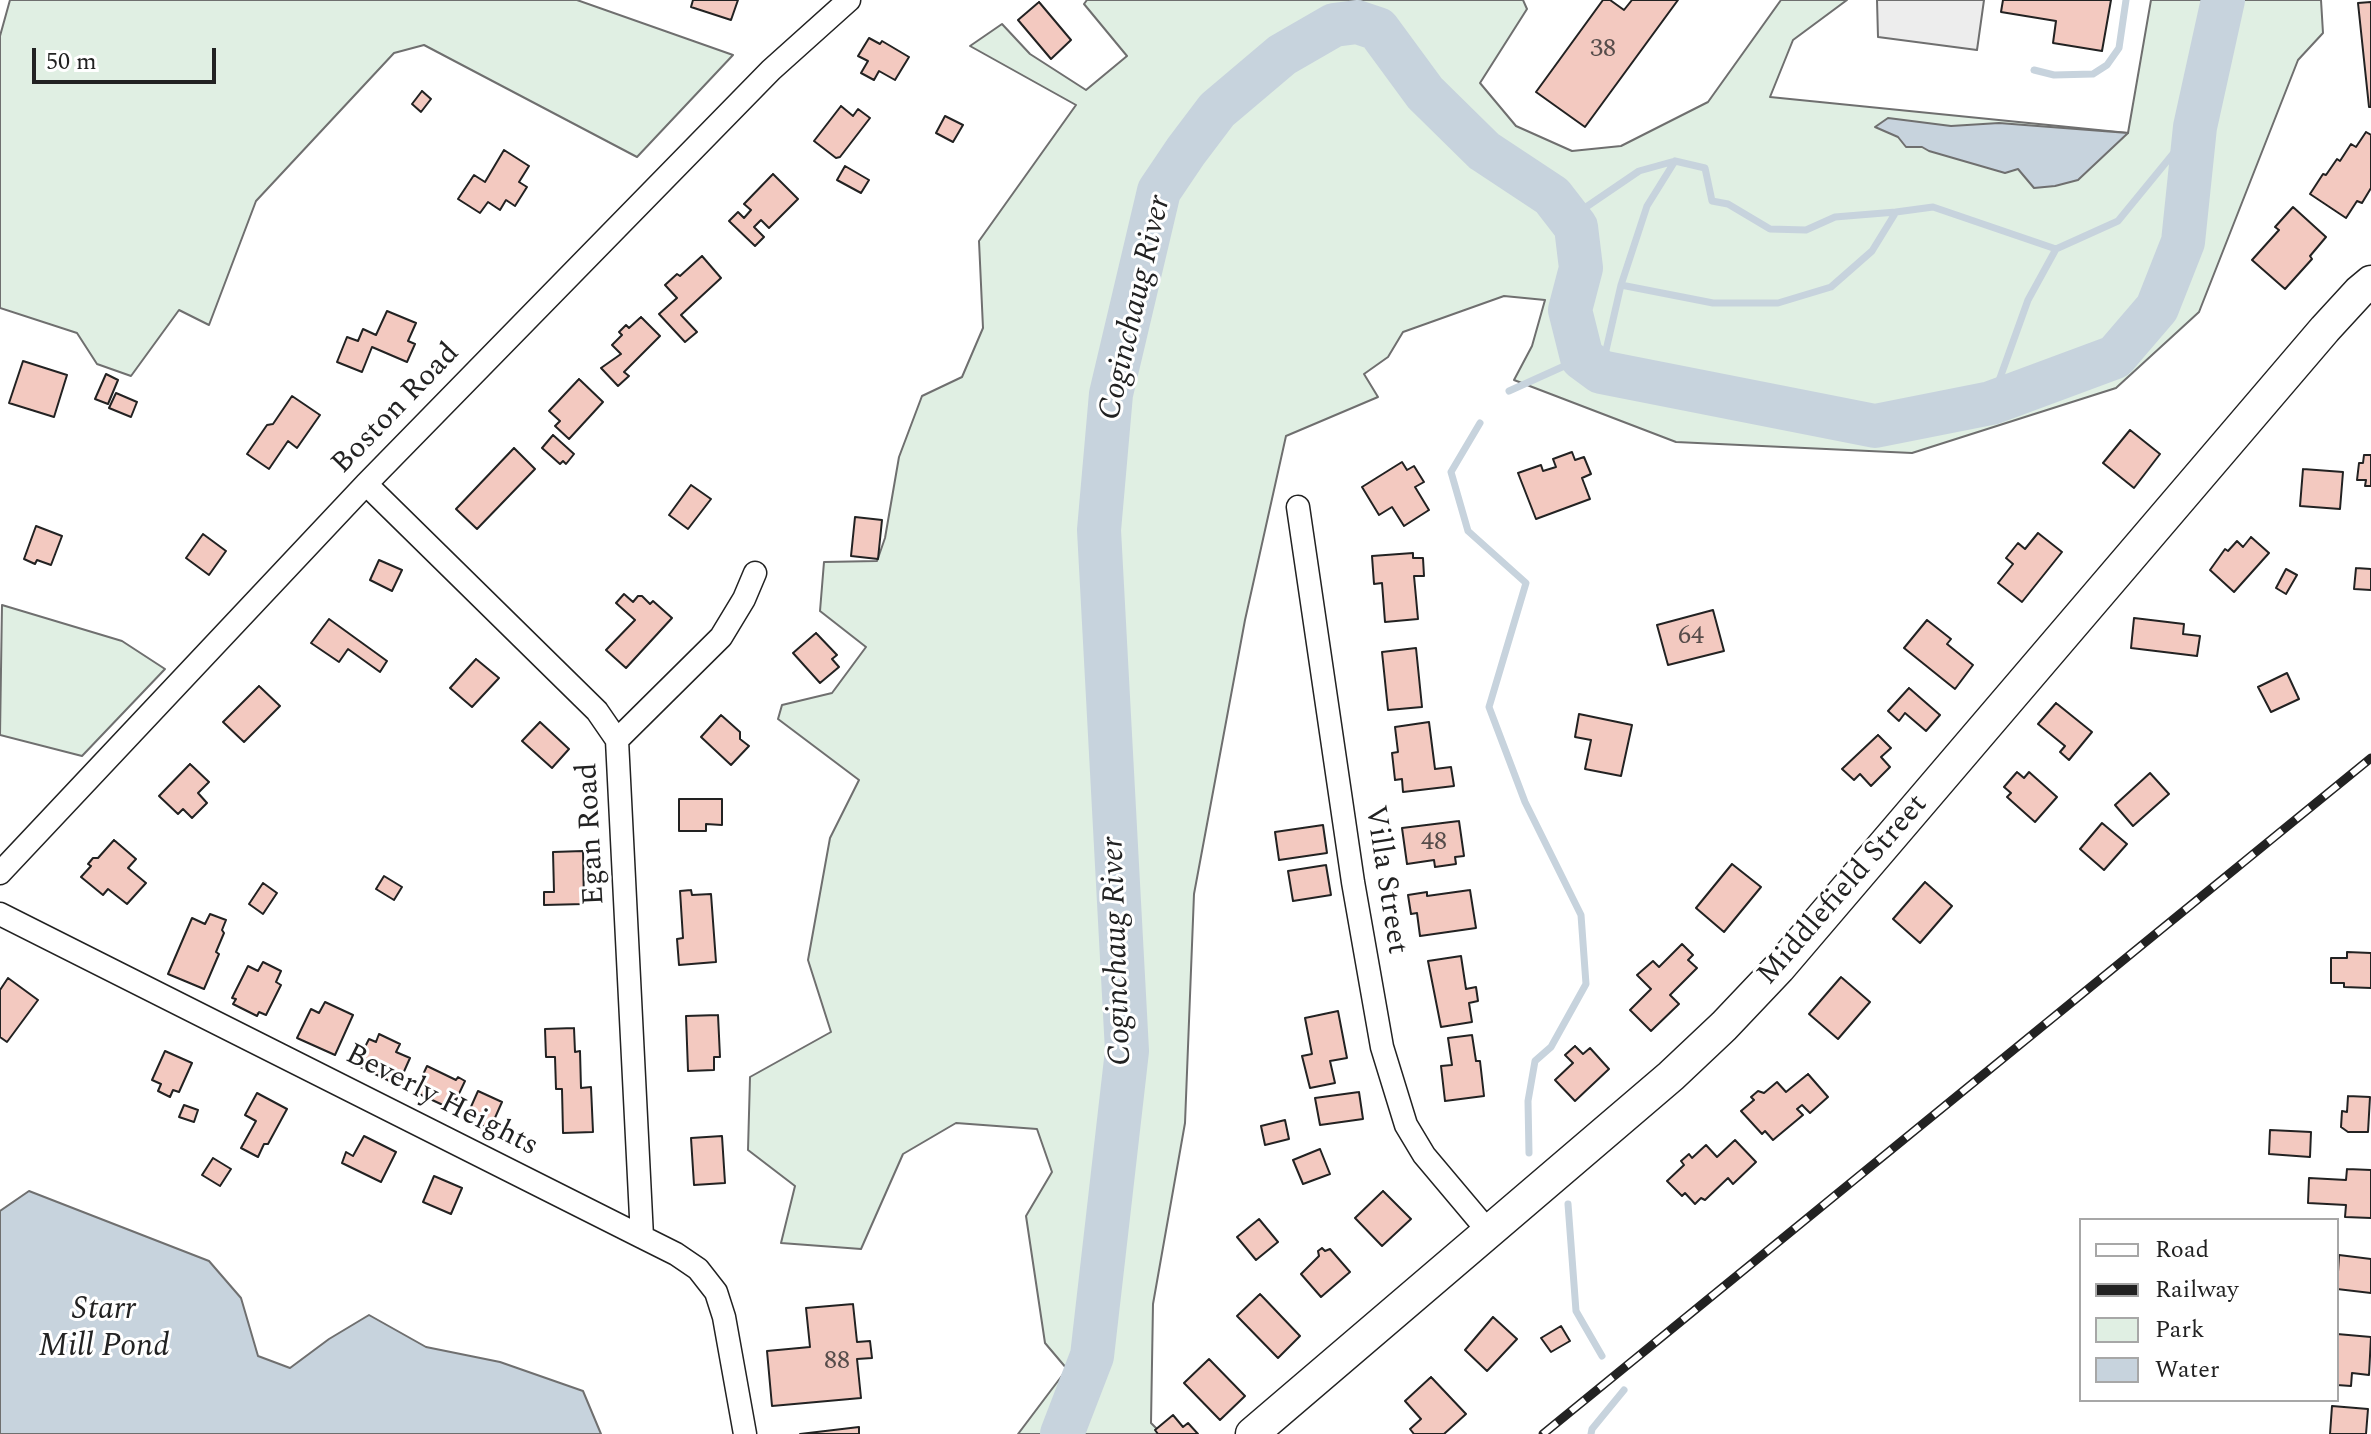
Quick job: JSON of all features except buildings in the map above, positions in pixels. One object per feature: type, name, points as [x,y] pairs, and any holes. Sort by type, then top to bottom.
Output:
[{"type":"main road","name":"Middlefield Street","points":[[1252,1434],[1671,1076],[1724,1026],[1779,968],[2315,341],[2371,282]]},
{"type":"street","name":"Boston Road","points":[[0,873],[366,484],[771,70],[849,0]]},
{"type":"street","name":"Egan Road","points":[[366,484],[597,711],[617,740],[642,1237]]},
{"type":"street","name":"Villa Street","points":[[1298,507],[1353,882],[1382,1047],[1406,1125],[1424,1155],[1488,1231]]},
{"type":"street","points":[[617,740],[721,637],[744,599],[755,573]]},
{"type":"street","name":"Beverly Heights","points":[[0,914],[676,1254],[698,1269],[716,1292],[724,1317],[745,1434]]},
{"type":"green space","points":[[10,0],[577,0],[733,55],[637,157],[424,45],[394,53],[256,201],[209,325],[179,310],[131,376],[97,364],[77,333],[0,308],[0,36]]},
{"type":"green space","points":[[1087,0],[1523,0],[1527,9],[1480,83],[1516,126],[1572,151],[1621,146],[1708,102],[1781,0],[1847,0],[1793,40],[1770,97],[2128,133],[2151,0],[2321,0],[2323,33],[2298,60],[2199,312],[2116,388],[1912,453],[1676,442],[1514,380],[1532,346],[1545,300],[1504,296],[1403,332],[1388,357],[1364,374],[1378,397],[1286,436],[1245,620],[1194,894],[1185,1123],[1153,1304],[1151,1423],[1162,1434],[1018,1434],[1067,1369],[1045,1343],[1026,1216],[1052,1172],[1037,1129],[956,1123],[903,1154],[861,1249],[781,1243],[795,1186],[748,1150],[750,1077],[831,1032],[808,960],[830,838],[859,780],[778,719],[782,705],[832,693],[866,647],[820,611],[824,562],[877,561],[885,538],[899,457],[922,396],[962,377],[983,328],[979,241],[1076,105],[970,46],[1002,24],[1030,54],[1086,90],[1127,56],[1084,4]]},
{"type":"green space","points":[[2,605],[122,641],[165,669],[82,756],[0,735]]},
{"type":"shaded area","points":[[1877,0],[1984,0],[1977,50],[1878,37]]},
{"type":"water","points":[[1888,118],[1951,126],[1999,123],[2128,133],[2078,180],[2034,188],[2018,169],[2005,173],[1922,147],[1906,147],[1898,137],[1875,127]]},
{"type":"water","name":"Starr Mill Pond","points":[[29,1191],[209,1261],[241,1298],[258,1356],[290,1368],[369,1315],[426,1347],[500,1362],[583,1391],[601,1434],[0,1434],[0,1211]]},
{"type":"waterway","points":[[2034,70],[2054,75],[2093,74],[2107,65],[2119,48],[2126,0]]},
{"type":"waterway","name":"Coginchaug River","points":[[1062,1434],[1092,1356],[1127,1051],[1099,530],[1111,394],[1159,191],[1217,110],[1282,55],[1334,25],[1357,22],[1378,29],[1425,93],[1484,151],[1552,196],[1576,227],[1581,268],[1570,310],[1582,358],[1601,372],[1875,426],[1991,403],[2115,357],[2157,308],[2183,242],[2195,127],[2223,0]]},
{"type":"waterway","points":[[1601,372],[1621,285],[1713,303],[1778,303],[1831,287],[1872,251],[1896,212],[1933,207],[2056,249],[2118,221],[2195,127]]},
{"type":"waterway","points":[[1570,218],[1639,171],[1675,161],[1705,168],[1712,201],[1728,204],[1770,229],[1806,230],[1835,217],[1896,212]]},
{"type":"waterway","points":[[1621,285],[1647,206],[1675,161]]},
{"type":"waterway","points":[[1991,403],[2028,300],[2056,249]]},
{"type":"waterway","points":[[1509,391],[1582,358]]},
{"type":"waterway","points":[[1480,423],[1451,472],[1468,531],[1526,583],[1489,707],[1525,802],[1581,915],[1586,984],[1551,1047],[1535,1061],[1528,1101],[1529,1153]]},
{"type":"waterway","points":[[1568,1204],[1576,1311],[1602,1356]]},
{"type":"waterway","points":[[1591,1434],[1624,1390]]},
{"type":"railway","points":[[1543,1434],[2371,758]]}]
